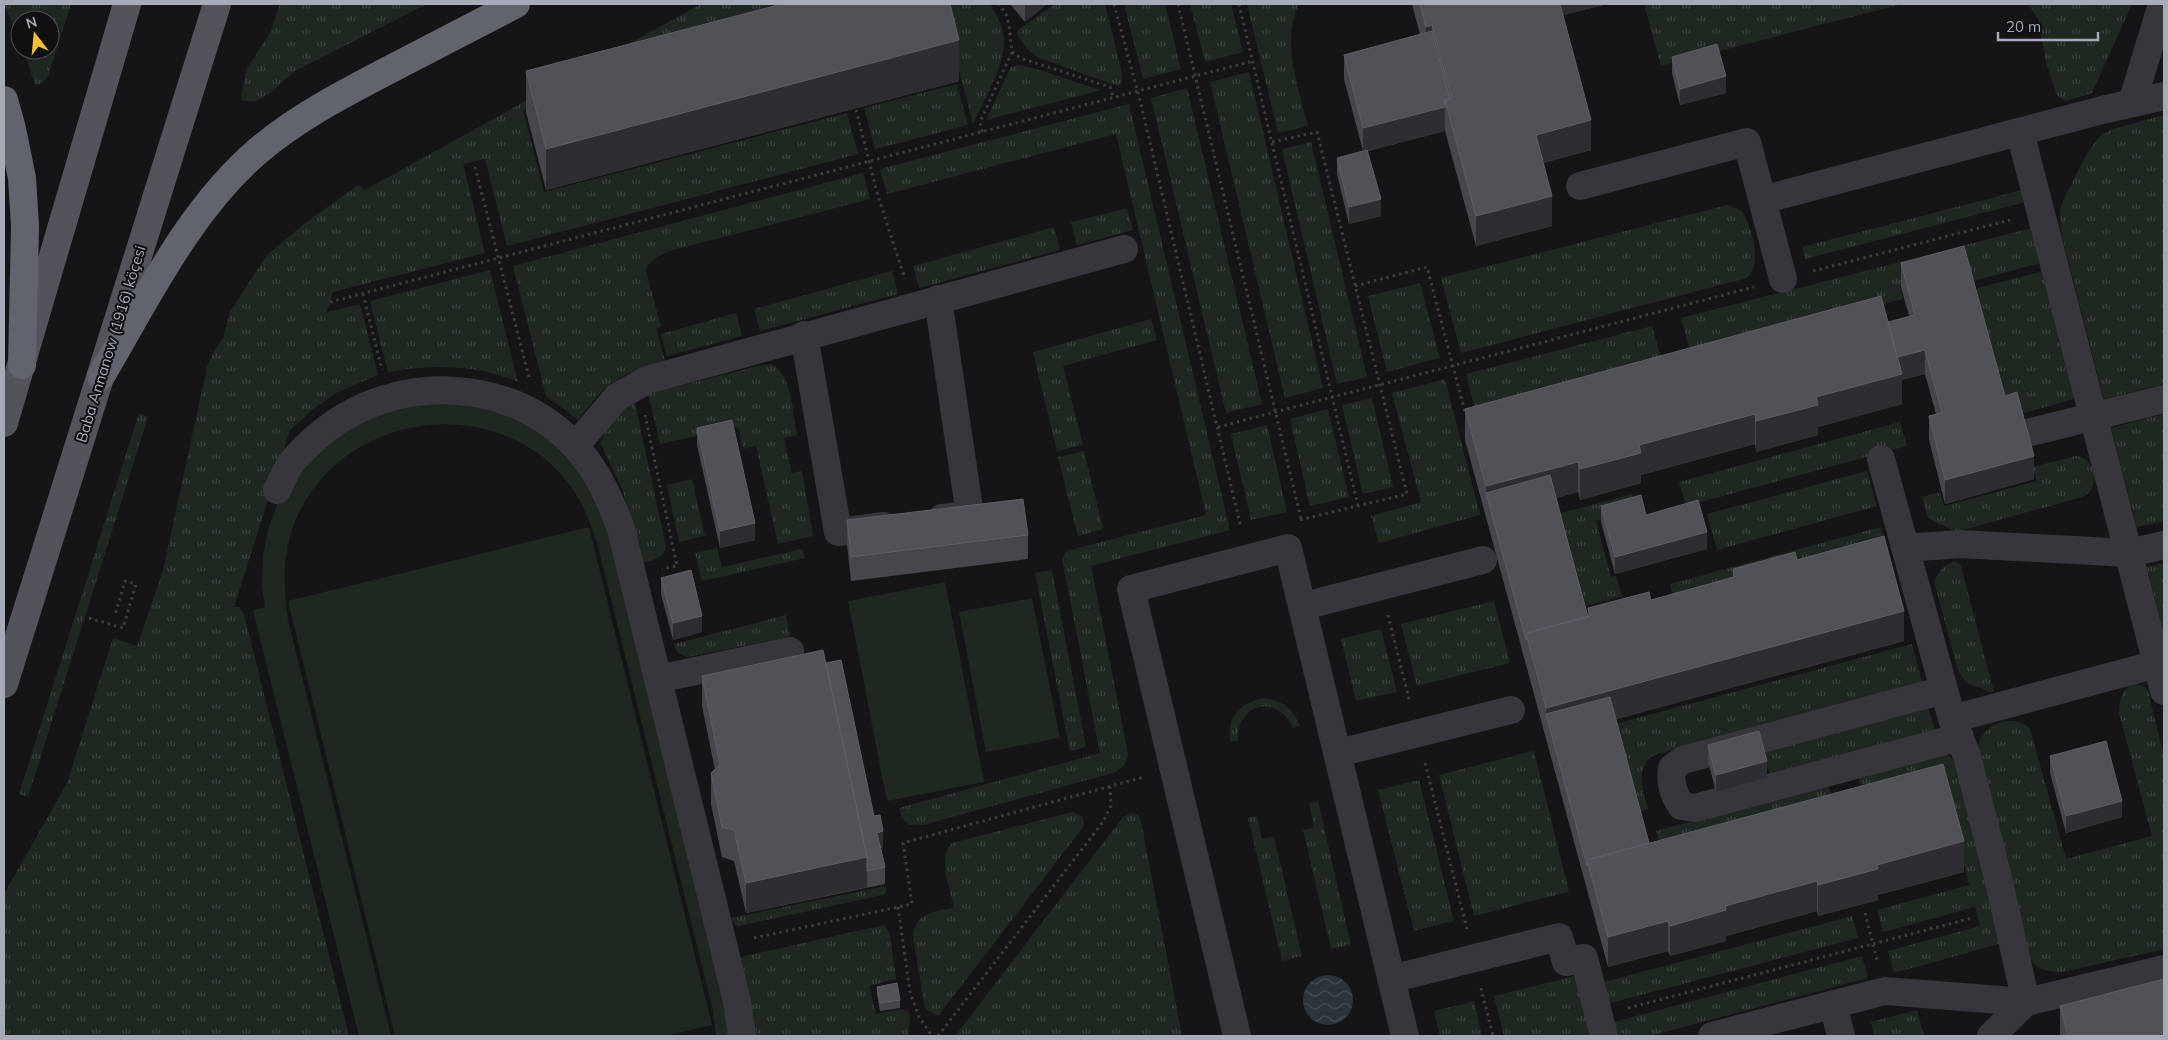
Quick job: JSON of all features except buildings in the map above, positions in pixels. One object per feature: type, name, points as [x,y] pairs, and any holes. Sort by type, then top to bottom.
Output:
[{"type":"highway","points":[[101,376],[186,232],[230,180],[258,151],[294,123],[350,90],[516,4]]},
{"type":"highway","points":[[4,100],[22,178],[24,226],[22,365]]},
{"type":"main road","points":[[4,423],[127,4]]},
{"type":"main road","name":"Baba Annanow (1916) köçesi","points":[[4,684],[217,4]]},
{"type":"lane","points":[[2132,103],[2162,4]]},
{"type":"lane","points":[[1762,200],[2164,96]]},
{"type":"lane","points":[[1944,690],[1683,760],[1672,768],[1670,781],[1675,797],[1681,806],[1695,808],[1956,728],[2162,682],[2020,132]]},
{"type":"lane","points":[[1580,186],[1747,142],[1783,279]]},
{"type":"lane","points":[[575,446],[617,397],[638,384],[671,372],[1124,248]]},
{"type":"lane","points":[[804,335],[838,532],[970,515],[925,302]]},
{"type":"lane","points":[[277,490],[290,465],[312,441],[336,421],[365,405],[389,397],[428,390],[460,390],[492,396],[522,408],[550,424],[575,446],[595,471],[610,500],[621,530],[724,945],[737,1001],[742,1036]]},
{"type":"lane","points":[[2027,433],[2164,399]]},
{"type":"lane","points":[[1881,459],[1998,878],[2026,1002]]},
{"type":"lane","points":[[1905,548],[1960,544],[2129,553],[2164,545]]},
{"type":"lane","points":[[1238,1036],[1131,589],[1288,548],[1304,606],[1405,1036]]},
{"type":"lane","points":[[1304,606],[1482,560]]},
{"type":"lane","points":[[658,679],[790,651]]},
{"type":"lane","points":[[1338,753],[1512,710]]},
{"type":"lane","points":[[1391,979],[1559,937],[1566,962],[1584,958],[1601,1026]]},
{"type":"lane","points":[[1712,1036],[1886,991],[2026,1002],[2164,969]]},
{"type":"lane","points":[[1991,1036],[2026,1002]]},
{"type":"lane","points":[[1833,1004],[1841,1036]]},
{"type":"path","points":[[982,132],[980,122],[1012,52],[1006,14],[999,4]]},
{"type":"path","points":[[1114,4],[1137,91],[1243,533]]},
{"type":"path","points":[[1178,4],[1301,519]]},
{"type":"path","points":[[1239,4],[1358,506]]},
{"type":"path","points":[[1012,52],[1020,58],[1110,87],[1113,97]]},
{"type":"path","points":[[330,302],[1253,61]]},
{"type":"path","points":[[856,110],[869,162],[925,302]]},
{"type":"path","points":[[1272,142],[1317,132],[1407,494],[1292,522]]},
{"type":"path","points":[[475,167],[532,389],[522,408]]},
{"type":"path","points":[[1218,427],[2042,212]]},
{"type":"path","points":[[1355,286],[1427,267],[1465,412]]},
{"type":"path","points":[[363,294],[389,397]]},
{"type":"path","points":[[633,577],[677,566],[638,384]]},
{"type":"path","points":[[89,618],[123,628],[136,584],[125,582],[115,615]]},
{"type":"path","points":[[1381,586],[1493,1036]]},
{"type":"path","points":[[724,945],[912,904],[903,843],[1175,769]]},
{"type":"path","points":[[938,1036],[1103,822],[1111,806],[1110,787]]},
{"type":"path","points":[[898,907],[910,992],[919,1017],[932,1036]]},
{"type":"path","points":[[1865,913],[1886,991]]},
{"type":"path","points":[[1601,1026],[1873,944],[1972,918]]},
{"type":"green space","points":[[4,4],[71,4],[60,38],[60,10],[10,10],[10,19]]},
{"type":"green space","points":[[280,4],[427,4],[295,71],[269,94],[260,99],[253,102],[241,100],[246,70],[271,31]]},
{"type":"green space","points":[[701,4],[816,4],[820,32],[523,110],[544,192],[847,113],[858,154],[507,246],[485,159],[463,164],[485,253],[333,292],[322,327],[327,312],[360,304],[378,375],[336,393],[312,410],[290,430],[234,607],[240,607],[244,614],[349,1036],[4,1036],[4,894],[67,783],[113,638],[137,646],[163,571],[207,367],[214,351],[223,338],[230,312],[266,256],[304,224],[358,185],[365,190]]},
{"type":"green space","points":[[942,4],[990,4],[1003,32],[1004,46],[1002,57],[973,124]]},
{"type":"green space","points":[[1055,4],[1105,4],[1122,73],[1122,83],[1118,86],[1037,57],[1026,48],[1017,34],[1018,30]]},
{"type":"green space","points":[[1124,4],[1165,4],[1181,69],[1143,79]]},
{"type":"green space","points":[[1190,4],[1231,4],[1243,52],[1205,62]]},
{"type":"green space","points":[[1247,4],[1299,4],[1291,34],[1291,49],[1296,80],[1308,126],[1278,133]]},
{"type":"green space","points":[[1644,4],[1902,4],[1661,66]]},
{"type":"green space","points":[[2028,4],[2132,4],[2092,93],[2066,101],[2057,96],[2046,62],[2038,19]]},
{"type":"green space","points":[[27,60],[53,60],[48,76],[41,83],[35,84]]},
{"type":"green space","points":[[1017,65],[1033,68],[1101,90],[986,120],[1011,67]]},
{"type":"green space","points":[[1249,72],[1323,388],[1285,398],[1210,82]]},
{"type":"green space","points":[[957,84],[968,125],[875,149],[864,108]]},
{"type":"green space","points":[[1187,88],[1262,404],[1226,413],[1151,98]]},
{"type":"green space","points":[[1129,104],[1230,530],[1091,566],[1128,753],[1126,763],[1122,768],[1113,773],[923,825],[909,825],[902,818],[899,808],[1100,753],[1062,559],[1066,552],[1070,550],[1206,515],[1116,134],[887,194],[880,169]]},
{"type":"green space","points":[[2164,115],[2164,384],[2104,399],[2061,232],[2060,210],[2065,196],[2088,152],[2101,135],[2113,129]]},
{"type":"green space","points":[[1311,142],[1367,377],[1337,384],[1282,149]]},
{"type":"green space","points":[[863,173],[870,199],[670,251],[655,258],[649,264],[646,271],[661,327],[656,328],[665,361],[637,370],[615,381],[597,397],[578,420],[546,396],[513,266]]},
{"type":"green space","points":[[2026,189],[2029,201],[1805,259],[1802,247]]},
{"type":"green space","points":[[1727,205],[1742,211],[1752,236],[1755,255],[1754,264],[1752,272],[1747,278],[1461,353],[1441,278]]},
{"type":"green space","points":[[1127,208],[1133,230],[1077,245],[1071,222]]},
{"type":"green space","points":[[1054,227],[1060,250],[919,288],[913,266]]},
{"type":"green space","points":[[2032,228],[2041,263],[1969,282],[1965,269],[1900,287],[1903,299],[1691,354],[1681,318]]},
{"type":"green space","points":[[490,270],[518,382],[486,372],[454,367],[405,369],[388,372],[370,301]]},
{"type":"green space","points":[[892,271],[898,294],[760,331],[754,309]]},
{"type":"green space","points":[[2043,271],[2078,398],[2006,418],[1971,290]]},
{"type":"green space","points":[[1420,283],[1440,358],[1387,372],[1368,296]]},
{"type":"green space","points":[[736,313],[742,336],[667,356],[661,334]]},
{"type":"green space","points":[[1151,319],[1157,340],[1063,366],[1083,445],[1057,451],[1033,352]]},
{"type":"green space","points":[[1652,326],[1662,361],[1475,409],[1466,374]]},
{"type":"green space","points":[[770,364],[783,375],[790,395],[797,435],[784,438],[792,473],[802,471],[813,536],[778,544],[756,446],[743,449],[738,427],[660,444],[648,394]]},
{"type":"green space","points":[[1445,379],[1480,515],[1379,543],[1371,516],[1421,502],[1392,393]]},
{"type":"green space","points":[[428,398],[519,415],[569,451],[603,503],[734,1036],[716,1036],[712,1006],[597,543],[585,510],[574,491],[543,457],[505,435],[463,425],[420,426],[378,438],[341,460],[311,492],[291,533],[286,555],[285,587],[288,620],[391,1036],[359,1036],[253,610],[265,607],[262,587],[263,556],[269,526],[280,497],[297,470],[341,428]]},
{"type":"green space","points":[[1372,398],[1393,487],[1363,494],[1342,405]]},
{"type":"green space","points":[[632,403],[635,403],[666,547],[660,557],[642,563],[623,491],[601,444],[608,426]]},
{"type":"green space","points":[[1328,409],[1349,497],[1310,506],[1290,419]]},
{"type":"green space","points":[[139,413],[148,417],[28,797],[19,794]]},
{"type":"green space","points":[[2164,414],[2164,521],[2137,527],[2111,428]]},
{"type":"green space","points":[[1900,422],[1907,446],[1686,506],[1679,482]]},
{"type":"green space","points":[[1267,425],[1287,512],[1251,520],[1231,434]]},
{"type":"green space","points":[[1084,451],[1103,529],[1078,536],[1058,457]]},
{"type":"green space","points":[[2075,456],[2088,462],[2094,474],[2092,487],[2082,497],[1956,532],[1928,518],[1922,497],[1940,492],[1944,506],[2037,481],[2033,467]]},
{"type":"green space","points":[[1867,471],[1877,506],[1717,550],[1707,514]]},
{"type":"green space","points":[[692,479],[705,536],[679,542],[667,485]]},
{"type":"green space","points":[[1632,494],[1636,510],[1596,521],[1611,577],[1616,576],[1622,596],[1586,606],[1561,513]]},
{"type":"green space","points":[[589,527],[712,1025],[665,1036],[395,1036],[288,601]]},
{"type":"green space","points":[[1881,527],[1888,555],[1677,612],[1670,584]]},
{"type":"green space","points":[[717,548],[722,567],[802,549],[805,558],[702,581],[695,553]]},
{"type":"green space","points":[[1954,561],[1959,563],[1961,567],[1994,692],[1967,683],[1958,671],[1934,581],[1943,567]]},
{"type":"green space","points":[[2164,563],[2164,636],[2147,567]]},
{"type":"green space","points":[[1052,570],[1086,747],[1070,751],[1035,573]]},
{"type":"green space","points":[[945,582],[984,782],[887,801],[848,601]]},
{"type":"green space","points":[[1032,598],[1060,738],[986,752],[959,612]]},
{"type":"green space","points":[[1494,601],[1510,663],[1417,686],[1401,624]]},
{"type":"green space","points":[[786,615],[790,636],[784,638],[687,657],[678,653],[674,644]]},
{"type":"green space","points":[[1381,629],[1397,692],[1356,701],[1341,639]]},
{"type":"green space","points":[[1912,644],[1922,682],[1654,755],[1644,767],[1642,773],[1642,787],[1648,809],[1639,812],[1615,724]]},
{"type":"green space","points":[[2135,684],[2145,687],[2148,691],[2164,757],[2164,949],[2063,972],[2044,970],[2030,958],[1978,748],[1980,740],[1991,727],[2007,721],[2015,721],[2030,729],[2066,859],[2152,836],[2119,713],[2124,691]]},
{"type":"green space","points":[[1263,698],[1286,706],[1294,714],[1300,726],[1293,728],[1286,717],[1277,710],[1259,707],[1250,711],[1244,718],[1239,728],[1238,741],[1230,742],[1231,725],[1236,712],[1247,704]]},
{"type":"green space","points":[[1928,706],[1935,731],[1770,776],[1763,751]]},
{"type":"green space","points":[[1534,751],[1569,892],[1474,916],[1439,775]]},
{"type":"green space","points":[[1945,754],[1955,760],[1999,944],[1894,973],[1888,951],[1980,926],[1981,929],[1975,907],[1883,932],[1877,910],[1969,885],[1944,790],[1867,811],[1858,776]]},
{"type":"green space","points":[[1419,780],[1454,921],[1414,931],[1378,790]]},
{"type":"green space","points":[[1828,784],[1838,819],[1665,866],[1656,831]]},
{"type":"green space","points":[[1318,801],[1351,945],[1331,949],[1303,830],[1314,827],[1309,803]]},
{"type":"green space","points":[[1073,812],[1083,817],[1084,826],[938,1016],[927,1010],[924,1005],[913,935],[915,927],[922,917],[954,907],[945,865],[945,857],[952,843]]},
{"type":"green space","points":[[1131,813],[1138,815],[1141,821],[1182,1036],[955,1036],[1123,817]]},
{"type":"green space","points":[[1257,816],[1262,839],[1274,837],[1302,956],[1282,961],[1248,818]]},
{"type":"green space","points":[[886,886],[886,892],[883,895],[739,926],[734,924],[731,918]]},
{"type":"green space","points":[[1852,916],[1858,938],[1610,1003],[1604,982]]},
{"type":"green space","points":[[884,925],[890,936],[896,979],[869,986],[876,1014],[901,1009],[908,1011],[910,1017],[908,1036],[757,1036],[738,964],[739,959],[745,956]]},
{"type":"green space","points":[[1862,956],[1868,978],[1650,1036],[1618,1036],[1614,1022]]},
{"type":"green space","points":[[1578,975],[1592,1036],[1504,1036],[1494,996]]},
{"type":"green space","points":[[1474,1001],[1482,1036],[1440,1036],[1434,1011]]},
{"type":"green space","points":[[1917,1010],[1924,1036],[1874,1036],[1871,1022]]},
{"type":"water","points":[[1323,975],[1333,975],[1346,982],[1353,995],[1353,1005],[1346,1018],[1333,1025],[1323,1025],[1314,1021],[1307,1014],[1303,1005],[1303,995],[1307,986],[1314,979]]}]
